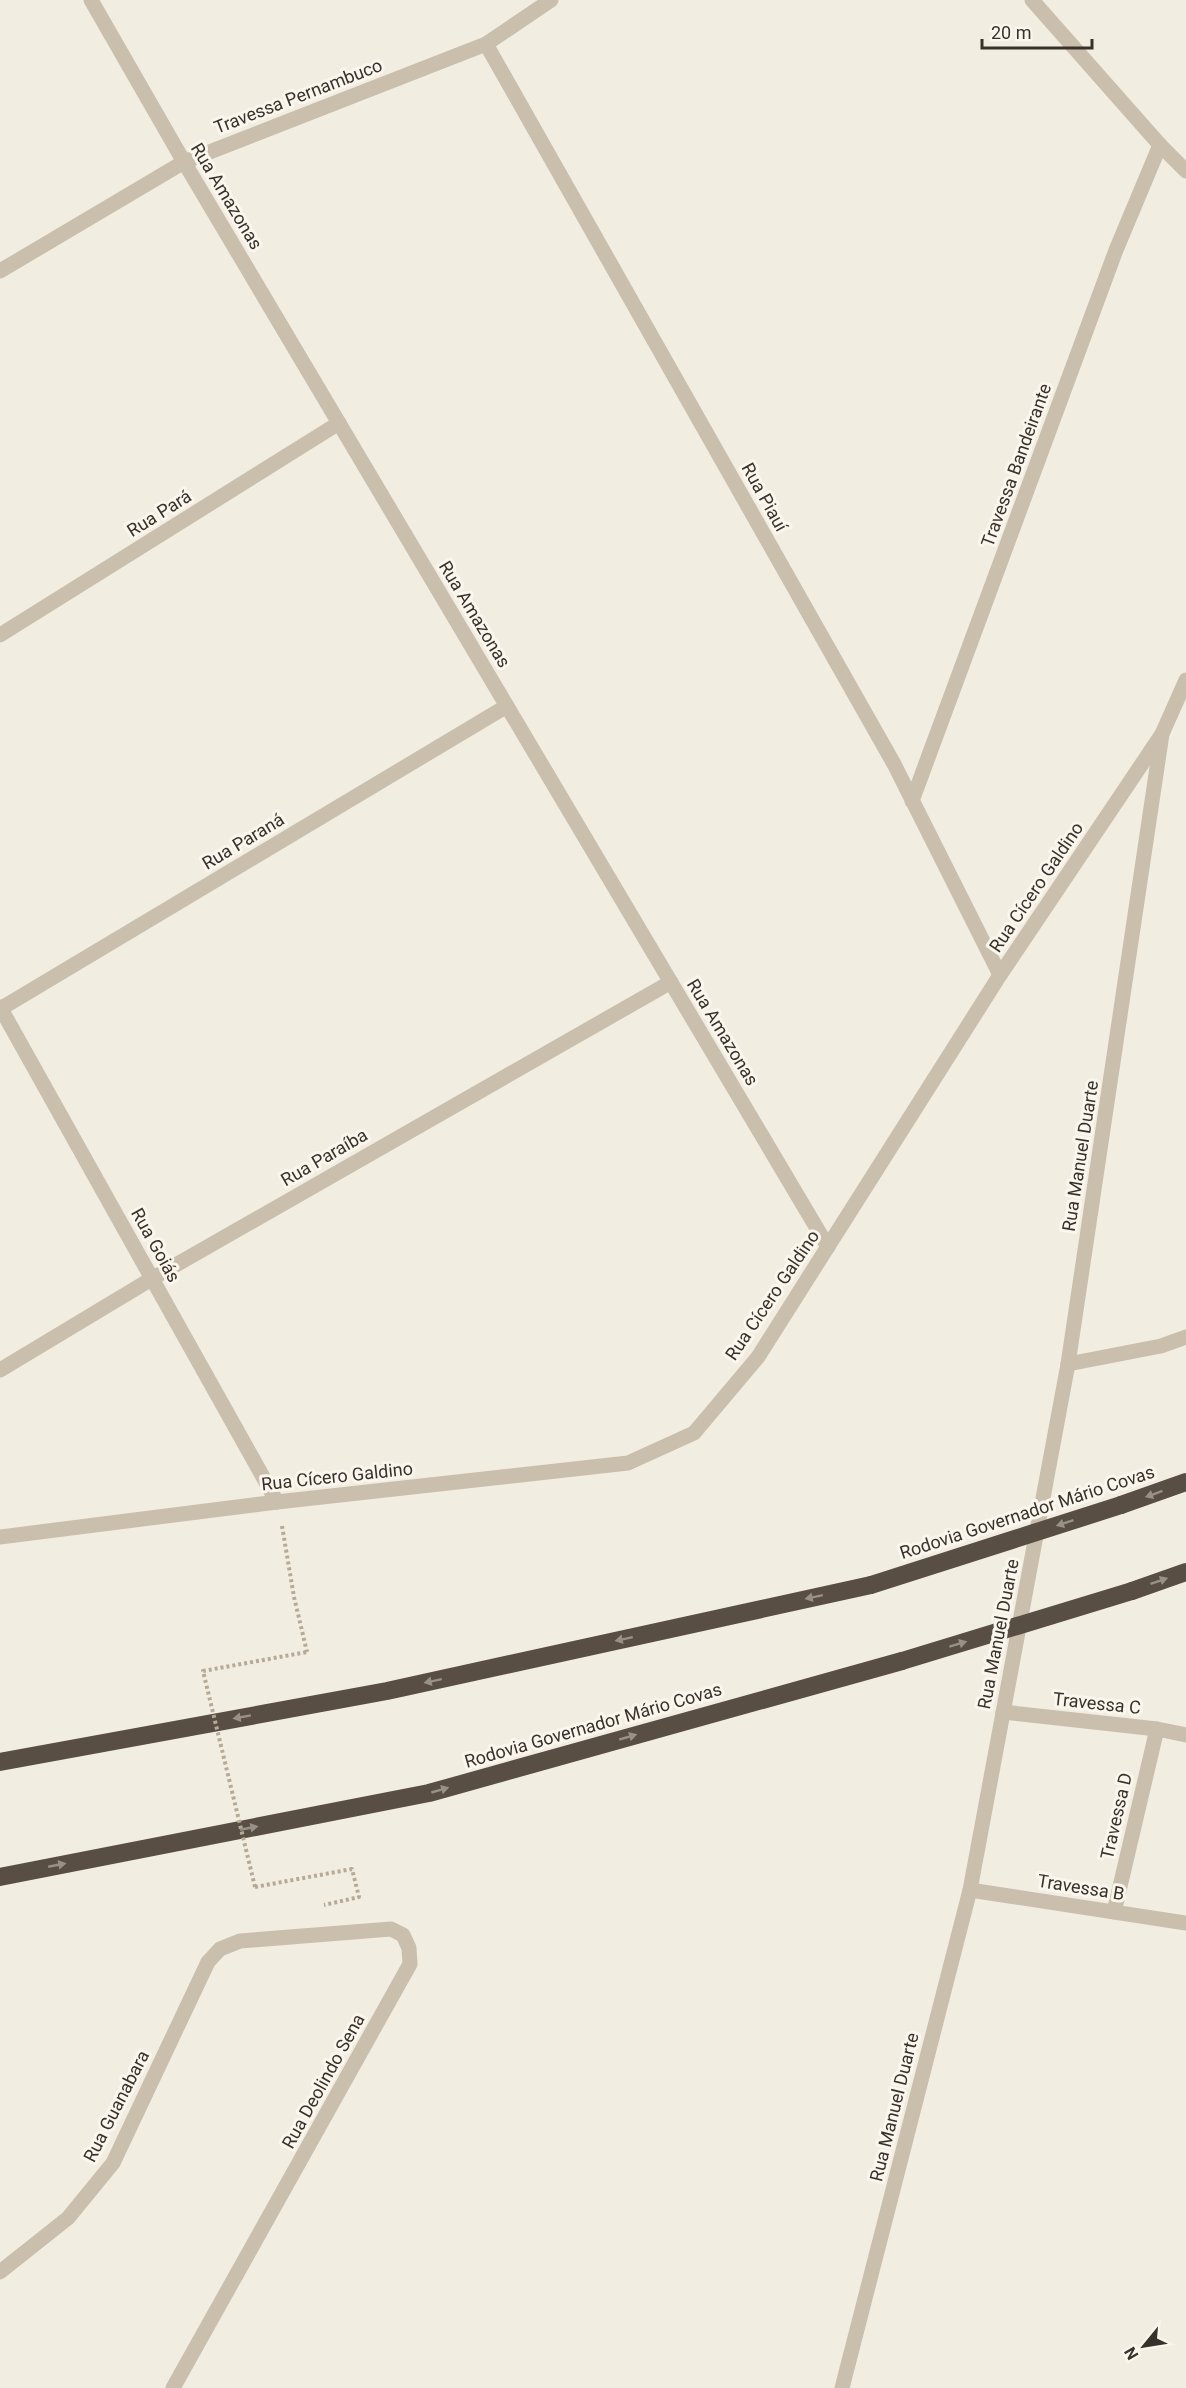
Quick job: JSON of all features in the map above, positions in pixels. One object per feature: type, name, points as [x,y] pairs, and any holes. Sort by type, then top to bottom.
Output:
[{"type":"highway","name":"Rodovia Governador Mário Covas","points":[[0,1762],[387,1691],[871,1585],[1186,1482]]},
{"type":"highway","name":"Rodovia Governador Mário Covas","points":[[0,1877],[429,1793],[902,1661],[1132,1591],[1186,1572]]},
{"type":"street","name":"Rua Amazonas","points":[[91,0],[184,162],[828,1247]]},
{"type":"street","name":"Travessa Pernambuco","points":[[0,271],[184,162],[486,44],[551,0]]},
{"type":"street","points":[[1032,0],[1160,145],[1186,171]]},
{"type":"street","name":"Rua Piauí","points":[[486,44],[882,743],[1000,975]]},
{"type":"street","name":"Travessa Bandeirante","points":[[912,801],[1116,250],[1160,145]]},
{"type":"street","name":"Rua Pará","points":[[0,635],[339,423]]},
{"type":"street","points":[[1162,734],[1186,680]]},
{"type":"street","name":"Rua Paraná","points":[[0,1008],[507,705]]},
{"type":"street","name":"Rua Cícero Galdino","points":[[0,1537],[278,1502],[628,1463],[694,1432],[759,1357],[1000,975],[1162,734]]},
{"type":"street","name":"Rua Manuel Duarte","points":[[842,2388],[970,1890],[1068,1364],[1162,734]]},
{"type":"street","name":"Rua Paraíba","points":[[0,1370],[153,1278],[671,982]]},
{"type":"street","name":"Rua Goiás","points":[[0,1008],[278,1502]]},
{"type":"street","points":[[1068,1364],[1161,1346],[1186,1337]]},
{"type":"street","name":"Travessa C","points":[[1003,1712],[1157,1729],[1186,1735]]},
{"type":"street","name":"Travessa D","points":[[1114,1912],[1157,1729]]},
{"type":"street","name":"Travessa B","points":[[970,1890],[1186,1923]]},
{"type":"street","name":"Rua Deolindo Sena","points":[[173,2388],[410,1964],[409,1948],[403,1935],[391,1929],[240,1941]]},
{"type":"street","name":"Rua Guanabara","points":[[0,2272],[68,2218],[113,2163],[208,1962],[220,1949],[240,1941]]},
{"type":"path","points":[[278,1502],[294,1597],[307,1652],[203,1671],[255,1887],[352,1869],[359,1897],[314,1908]]}]
